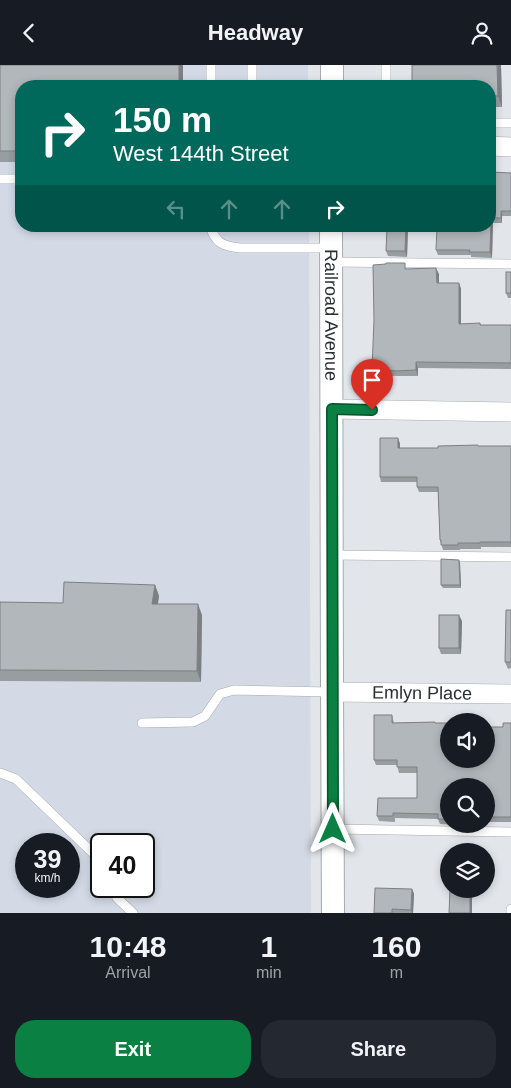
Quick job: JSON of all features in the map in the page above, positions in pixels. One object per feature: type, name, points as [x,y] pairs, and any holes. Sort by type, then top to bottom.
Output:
[{"type":"street","points":[[332,65],[332,80]]},
{"type":"street","points":[[496,146],[511,147]]},
{"type":"street","name":"Railroad Avenue","points":[[331,245],[333,913]]},
{"type":"street","points":[[332,409],[511,412]]},
{"type":"street","name":"Emlyn Place","points":[[332,692],[511,694]]},
{"type":"lane","points":[[211,65],[211,80]]},
{"type":"lane","points":[[252,65],[252,80]]},
{"type":"lane","points":[[386,65],[386,80]]},
{"type":"lane","points":[[496,123],[511,123]]},
{"type":"lane","points":[[0,179],[15,179]]},
{"type":"lane","points":[[212,232],[219,242],[228,246],[331,245],[511,264]]},
{"type":"lane","points":[[332,555],[511,557]]},
{"type":"lane","points":[[142,723],[193,721],[205,716],[220,694],[234,690],[332,692]]},
{"type":"lane","points":[[0,773],[16,779],[90,850]]},
{"type":"lane","points":[[333,829],[511,831]]},
{"type":"lane","points":[[117,898],[133,913]]},
{"type":"shaded area","points":[[0,65],[308,65],[308,80],[15,80],[15,232],[309,232],[311,913],[0,913]]},
{"type":"building","points":[[0,65],[179,65],[179,80],[15,80],[15,151],[0,151]]},
{"type":"building","points":[[412,65],[497,65],[498,96],[496,96],[496,80],[412,80]]},
{"type":"building","points":[[496,172],[511,173],[511,211],[501,211],[501,218],[496,218]]},
{"type":"building","points":[[387,232],[406,232],[405,251],[386,251]]},
{"type":"building","points":[[437,232],[491,232],[490,252],[436,250]]},
{"type":"building","points":[[405,263],[405,269],[436,268],[437,283],[459,283],[459,324],[511,325],[511,363],[416,362],[416,370],[372,369],[374,320],[373,265]]},
{"type":"building","points":[[506,272],[511,272],[511,293],[506,293]]},
{"type":"building","points":[[380,438],[398,438],[398,448],[478,445],[511,446],[511,542],[441,545],[438,487],[417,487],[417,477],[380,477]]},
{"type":"building","points":[[441,559],[459,560],[460,585],[441,585]]},
{"type":"building","points":[[64,582],[155,585],[152,604],[198,604],[197,671],[0,670],[0,602],[63,603]]},
{"type":"building","points":[[506,610],[511,610],[511,662],[505,662]]},
{"type":"building","points":[[439,615],[459,615],[459,648],[439,648]]},
{"type":"building","points":[[374,715],[392,715],[392,723],[440,723],[440,768],[495,768],[495,727],[503,727],[503,723],[511,723],[511,817],[495,817],[495,778],[440,778],[440,819],[438,819],[438,814],[393,813],[393,816],[377,816],[378,798],[417,798],[417,767],[397,767],[397,760],[374,760]]},
{"type":"building","points":[[375,888],[412,889],[411,910],[392,909],[392,913],[374,913]]},
{"type":"building","points":[[450,898],[470,898],[470,913],[449,913]]},
{"type":"route","points":[[333,829],[332,409],[372,410]]}]
